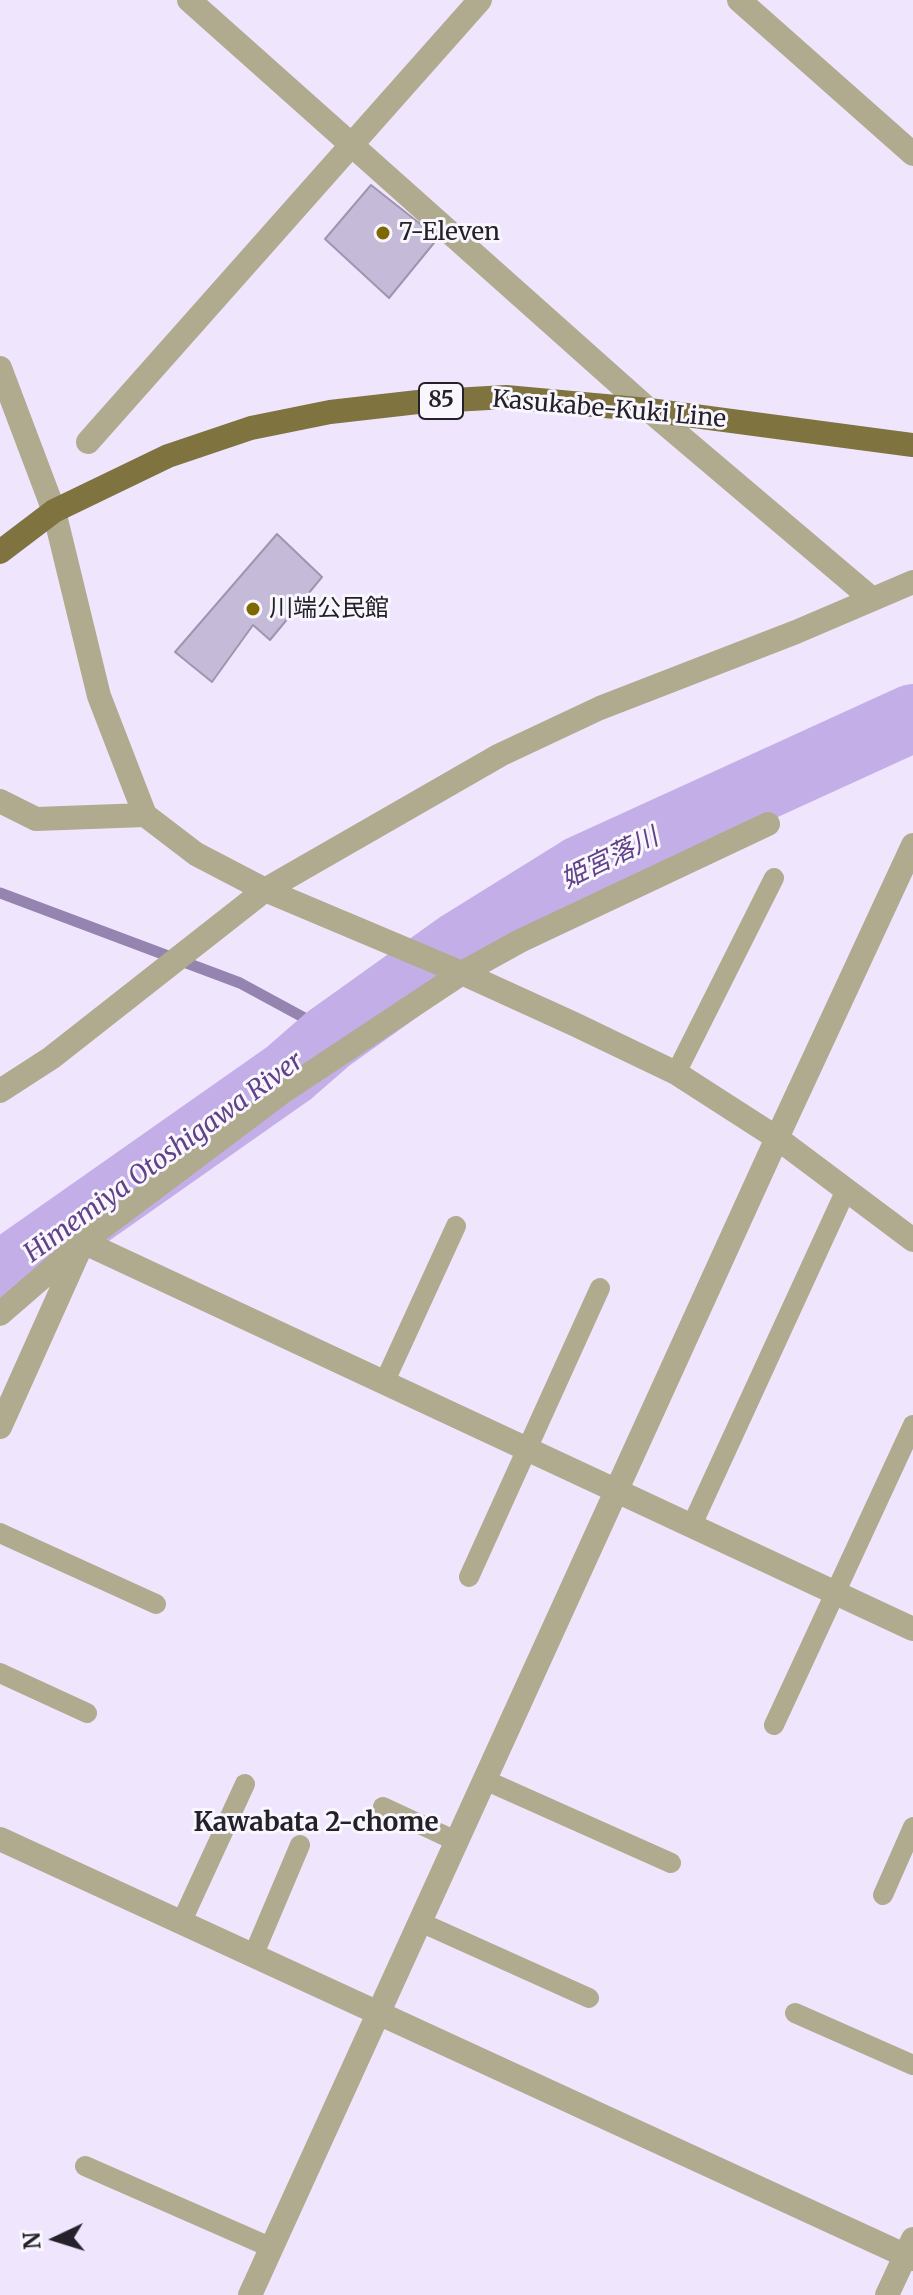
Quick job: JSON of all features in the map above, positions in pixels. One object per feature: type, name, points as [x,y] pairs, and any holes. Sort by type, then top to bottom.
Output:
[{"type":"main road","name":"Kasukabe-Kuki Line","points":[[0,552],[54,511],[168,456],[251,428],[330,412],[418,402],[506,397],[649,410],[913,445]]},
{"type":"street","points":[[189,0],[649,410],[872,599]]},
{"type":"street","points":[[88,442],[480,0]]},
{"type":"street","points":[[739,0],[913,154]]},
{"type":"street","points":[[0,368],[5,395],[54,511],[99,696],[145,815],[196,854],[265,890],[462,973],[676,1073],[777,1138],[913,1240]]},
{"type":"street","points":[[0,1091],[51,1058],[265,890],[500,755],[600,708],[796,632],[913,582]]},
{"type":"street","points":[[0,801],[36,819],[145,815]]},
{"type":"street","points":[[0,1314],[83,1242],[284,1091],[462,973],[534,934],[768,824]]},
{"type":"street","points":[[250,2295],[777,1138],[913,847]]},
{"type":"street","points":[[83,1242],[913,1629]]},
{"type":"street","points":[[0,1427],[83,1242]]},
{"type":"street","points":[[0,1839],[378,2013],[911,2251],[887,2295]]},
{"type":"lane","points":[[676,1073],[774,878]]},
{"type":"lane","points":[[691,1527],[846,1190]]},
{"type":"lane","points":[[384,1383],[456,1226]]},
{"type":"lane","points":[[469,1577],[600,1288]]},
{"type":"lane","points":[[774,1725],[913,1425]]},
{"type":"lane","points":[[0,1533],[156,1604]]},
{"type":"lane","points":[[0,1673],[87,1713]]},
{"type":"lane","points":[[485,1780],[671,1863]]},
{"type":"lane","points":[[181,1923],[245,1784]]},
{"type":"lane","points":[[383,1807],[456,1841]]},
{"type":"lane","points":[[883,1895],[913,1827]]},
{"type":"lane","points":[[253,1956],[300,1845]]},
{"type":"lane","points":[[420,1922],[589,1998]]},
{"type":"lane","points":[[795,2013],[913,2065]]},
{"type":"lane","points":[[85,2166],[272,2248]]},
{"type":"building","points":[[371,185],[438,238],[389,298],[325,239]]},
{"type":"building","name":"川端公民館","points":[[277,534],[322,577],[270,640],[253,625],[212,682],[175,652]]},
{"type":"waterway","name":"姫宮落川","points":[[0,1276],[289,1073],[328,1039],[461,944],[580,870],[913,718]]},
{"type":"waterway","points":[[0,893],[240,983],[312,1022],[328,1039]]},
{"type":"place","name":"7-Eleven","points":[[383,233]]},
{"type":"place","name":"川端公民館","points":[[253,609]]},
{"type":"district","name":"Kawabata 2-chome","points":[[316,1824]]},
{"type":"water label","name":"Himemiya Otoshigawa River","points":[[164,1158]]}]
